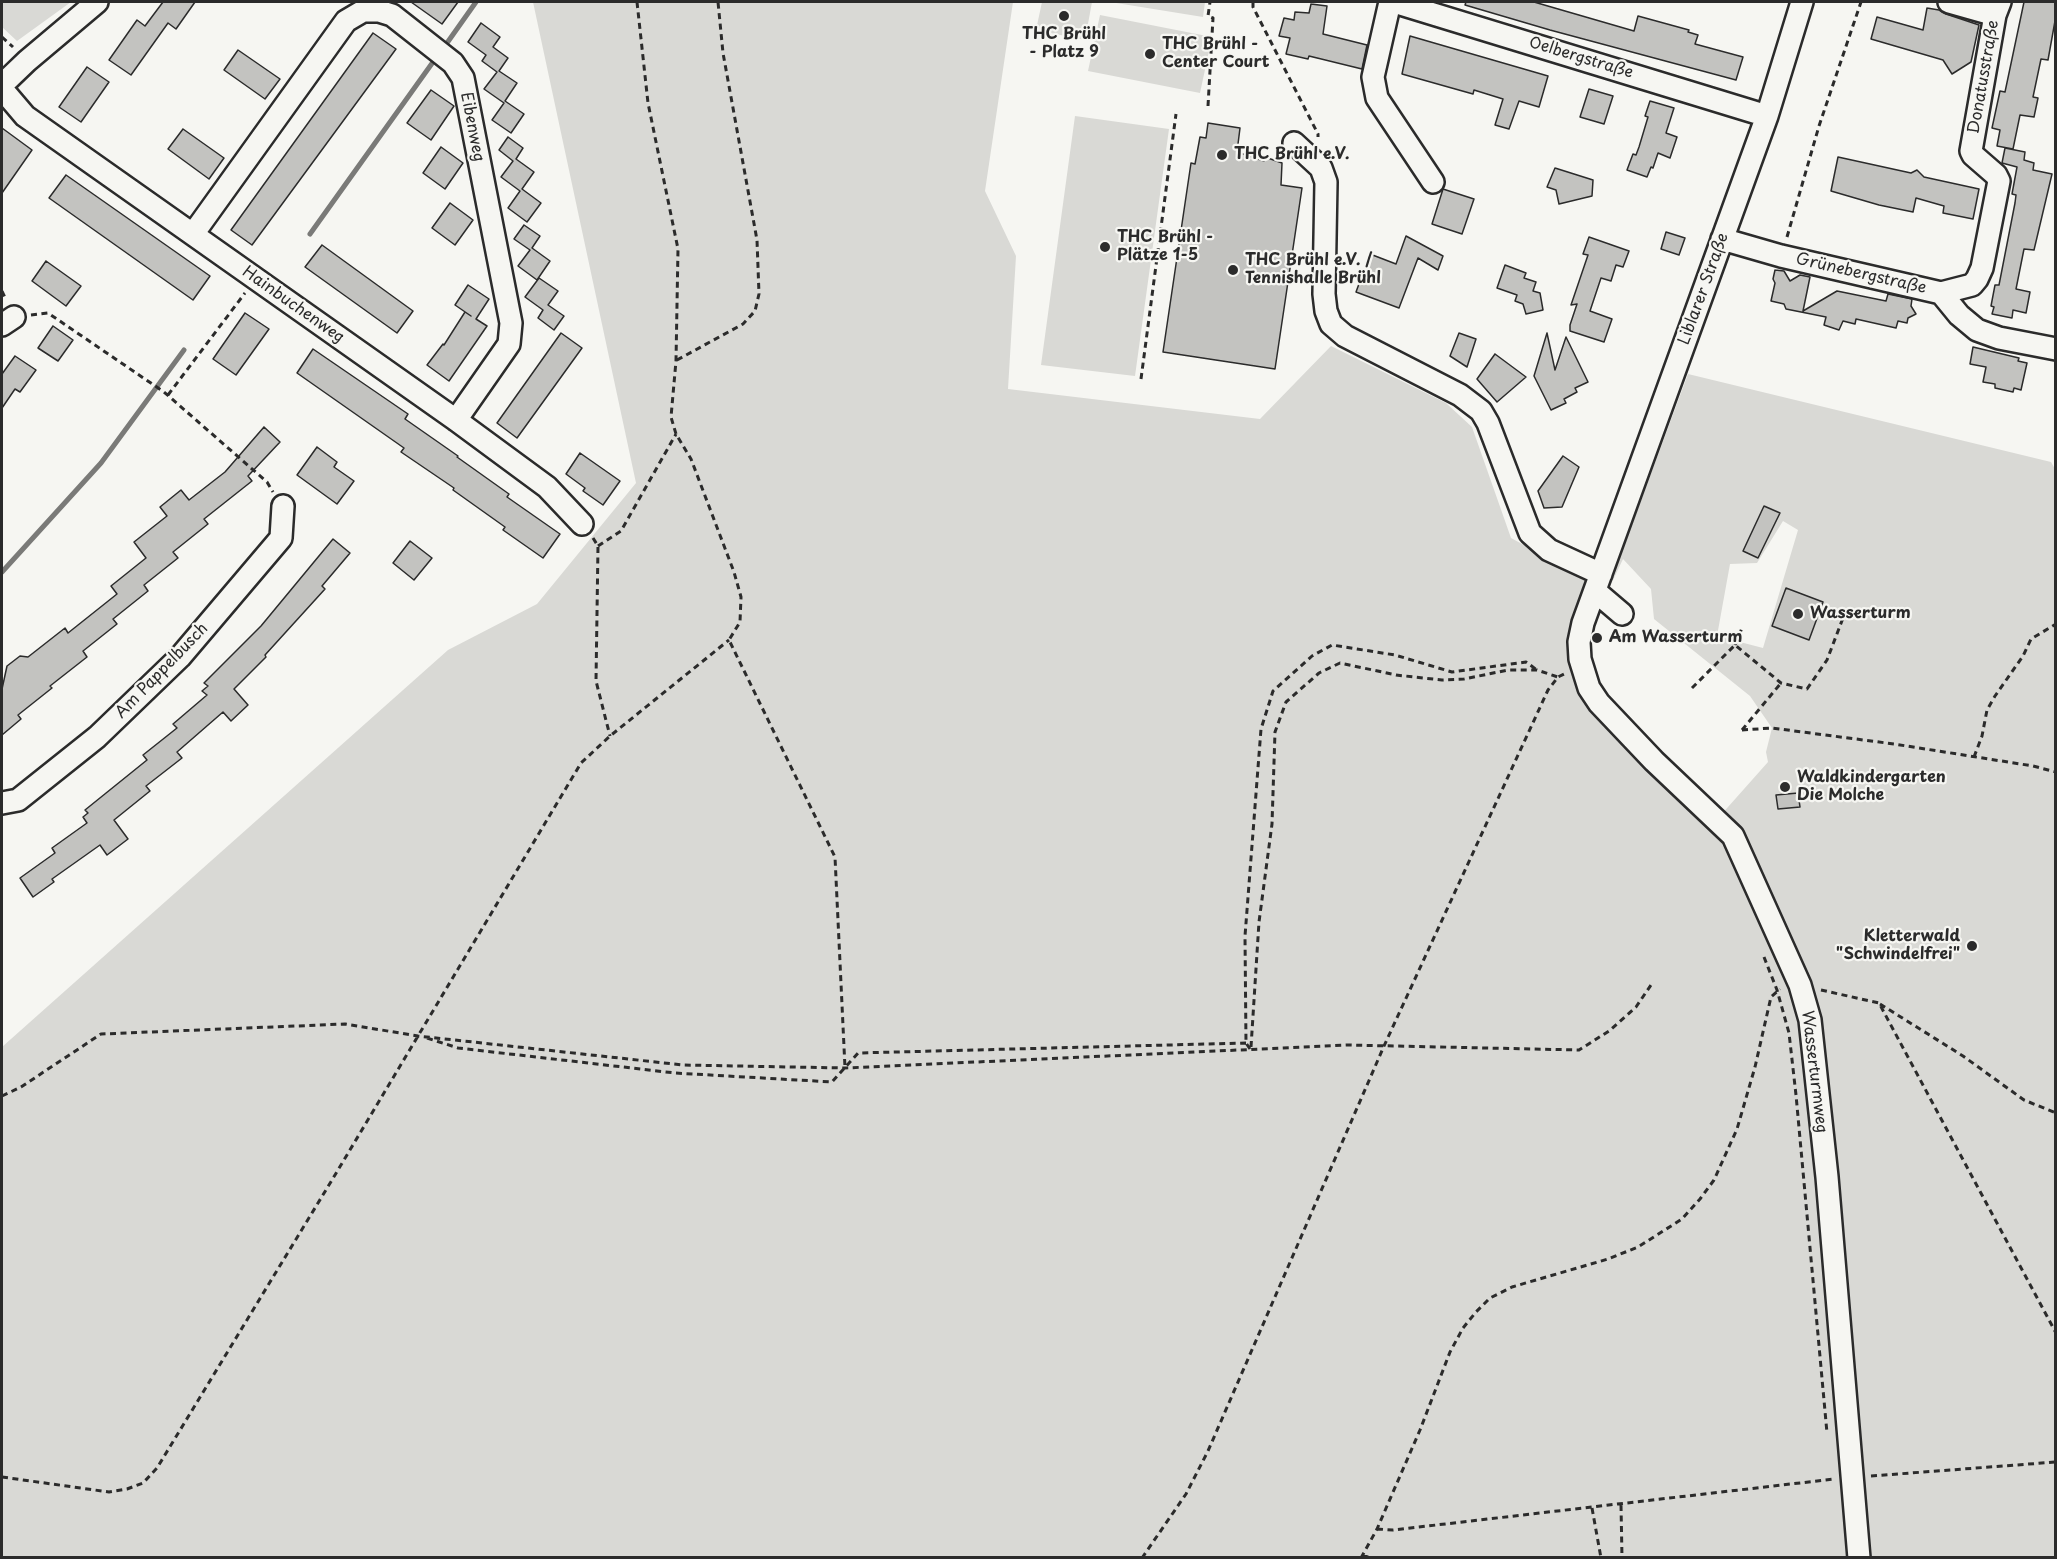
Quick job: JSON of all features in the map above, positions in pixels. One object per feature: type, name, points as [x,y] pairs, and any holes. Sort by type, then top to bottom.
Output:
[{"type":"street","points":[[2,87],[97,2]]},
{"type":"street","points":[[1392,2],[1373,77],[1377,98],[1433,182]]},
{"type":"street","name":"Oelbergstraße","points":[[1392,2],[1767,116]]},
{"type":"street","name":"Liblarer Straße","points":[[1598,582],[1767,116],[1802,2]]},
{"type":"street","points":[[1948,2],[1998,8]]},
{"type":"street","name":"Donatusstraße","points":[[1941,293],[1972,285],[1982,268],[1999,181],[1996,175],[1971,151],[1998,8]]},
{"type":"street","name":"Eibenweg","points":[[193,234],[346,21],[363,11],[379,11],[392,15],[453,63],[463,78],[511,324],[509,344],[456,420]]},
{"type":"street","name":"Hainbuchenweg","points":[[2,87],[25,116],[456,420],[547,487],[585,529]]},
{"type":"street","points":[[1294,143],[1321,168],[1326,182],[1324,294],[1331,324],[1345,336],[1460,395],[1481,411],[1488,423],[1530,533],[1549,550],[1598,582],[1622,614]]},
{"type":"street","name":"Grünebergstraße","points":[[1722,239],[1941,293],[1959,315],[1977,330],[2021,343],[2055,349]]},
{"type":"street","name":"Am Pappelbusch","points":[[2,803],[18,800],[97,736],[180,657],[281,538],[283,506]]},
{"type":"street","name":"Wasserturmweg","points":[[1598,582],[1583,623],[1579,642],[1582,668],[1589,688],[1603,708],[1654,761],[1733,836],[1800,985],[1810,1020],[1827,1177],[1859,1557]]},
{"type":"path","points":[[2,1477],[109,1492],[143,1483],[157,1468],[581,763],[610,736],[729,640],[740,622],[741,597],[734,572],[691,459],[676,434],[671,417],[676,361],[678,249],[648,103],[637,2]]},
{"type":"path","points":[[676,361],[743,324],[755,311],[759,294],[757,240],[723,53],[718,2]]},
{"type":"path","points":[[1208,106],[1213,18],[1208,16],[1210,2]]},
{"type":"path","points":[[1253,2],[1253,7],[1318,134],[1316,162]]},
{"type":"path","points":[[1781,255],[1819,126],[1861,2]]},
{"type":"path","points":[[1141,379],[1176,114]]},
{"type":"path","points":[[168,395],[256,278]]},
{"type":"path","points":[[2,291],[8,321],[48,313],[168,395],[267,482],[283,506]]},
{"type":"path","points":[[598,546],[621,531],[676,434]]},
{"type":"path","points":[[585,529],[598,546],[596,681],[610,736]]},
{"type":"path","points":[[1735,645],[1781,683],[1807,688],[1827,660],[1843,618]]},
{"type":"path","points":[[1974,757],[1982,736],[1987,710],[1995,696],[2023,656],[2031,639],[2055,624]]},
{"type":"path","points":[[1692,688],[1735,645],[1742,628]]},
{"type":"path","points":[[729,640],[835,857],[845,1068]]},
{"type":"path","points":[[1250,1049],[1246,1043],[1245,936],[1261,729],[1273,692],[1312,656],[1332,645],[1395,655],[1452,672],[1526,662],[1537,670]]},
{"type":"path","points":[[1250,1049],[1259,922],[1272,824],[1275,732],[1286,702],[1319,673],[1340,663],[1396,675],[1442,680],[1464,679],[1508,670],[1537,670],[1558,676],[1582,668]]},
{"type":"path","points":[[1142,1557],[1186,1494],[1208,1451],[1384,1046],[1548,690],[1558,676]]},
{"type":"path","points":[[1781,683],[1742,730],[1772,728],[1894,744],[2055,772]]},
{"type":"path","points":[[2,1096],[21,1087],[101,1034],[345,1024],[418,1036],[683,1065],[845,1068],[1348,1045],[1579,1050],[1609,1031],[1636,1007],[1653,982]]},
{"type":"path","points":[[1800,985],[1879,1004],[1963,1056],[2024,1100],[2055,1113]]},
{"type":"path","points":[[1370,1557],[1362,1556],[1377,1529],[1450,1352],[1463,1328],[1476,1312],[1490,1298],[1512,1287],[1608,1259],[1638,1247],[1683,1219],[1700,1199],[1714,1179],[1737,1129],[1755,1067],[1771,997],[1777,990],[1789,1033],[1796,1095],[1827,1433]]},
{"type":"path","points":[[1879,1004],[2055,1333]]},
{"type":"path","points":[[418,1036],[458,1048],[675,1073],[832,1082],[858,1053],[1246,1043]]},
{"type":"path","points":[[1377,1529],[1393,1530],[1853,1478],[2055,1462]]},
{"type":"path","points":[[1621,1504],[1622,1557]]},
{"type":"path","points":[[1592,1508],[1601,1557]]},
{"type":"shaded area","points":[[2,2],[71,2],[17,41],[2,27]]},
{"type":"shaded area","points":[[533,2],[1013,2],[985,191],[1016,256],[1008,389],[1260,419],[1331,346],[1446,403],[1472,427],[1511,538],[1581,576],[1606,546],[1626,541],[1688,374],[2051,462],[2055,469],[2055,1557],[2,1557],[2,1047],[448,650],[537,604],[636,483]],"holes":[[[1783,521],[1798,530],[1763,648],[1717,636],[1730,564],[1757,563]],[[1623,559],[1651,589],[1654,619],[1750,696],[1772,728],[1766,752],[1768,762],[1720,816],[1593,684],[1587,635]]]},
{"type":"shaded area","name":"THC Brühl - Platz 9","points":[[1042,2],[1092,2],[1085,40],[1036,30]]},
{"type":"shaded area","points":[[1110,2],[1205,2],[1203,17]]},
{"type":"shaded area","name":"THC Brühl - Center Court","points":[[1100,15],[1212,37],[1200,93],[1088,71]]},
{"type":"shaded area","name":"THC Brühl - Plätze 1-5","points":[[1075,116],[1169,129],[1135,376],[1041,365]]},
{"type":"building","points":[[163,2],[195,2],[176,29],[168,23],[131,75],[109,60],[137,20],[145,26]]},
{"type":"building","points":[[411,2],[458,2],[442,24]]},
{"type":"building","points":[[1466,2],[1534,2],[1634,31],[1638,16],[1689,30],[1688,32],[1698,35],[1695,44],[1743,57],[1736,80],[1550,30],[1465,5]]},
{"type":"building","points":[[2024,2],[2055,2],[2055,21],[2048,60],[2041,59],[2033,97],[2038,98],[2034,117],[2020,115],[2013,149],[1997,146],[2000,130],[1992,128],[2000,91],[2005,92]]},
{"type":"building","points":[[1311,4],[1327,6],[1323,34],[1367,45],[1362,69],[1309,56],[1308,59],[1286,54],[1290,38],[1279,36],[1284,18],[1294,20],[1295,12],[1309,13]]},
{"type":"building","points":[[1927,8],[1939,10],[1979,25],[1971,62],[1952,74],[1943,60],[1871,39],[1877,17],[1923,30]]},
{"type":"building","points":[[481,23],[500,37],[493,47],[508,58],[499,71],[517,83],[505,101],[524,114],[511,133],[492,120],[504,103],[484,89],[497,72],[482,61],[486,55],[468,42]]},
{"type":"building","points":[[373,33],[396,49],[252,245],[231,230]]},
{"type":"building","points":[[1410,36],[1548,76],[1539,107],[1519,101],[1509,129],[1495,125],[1503,99],[1474,90],[1473,94],[1402,74]]},
{"type":"building","points":[[238,50],[280,79],[265,99],[224,70]]},
{"type":"building","points":[[87,67],[109,82],[81,122],[59,107]]},
{"type":"building","points":[[1589,89],[1613,96],[1604,124],[1580,117]]},
{"type":"building","points":[[431,90],[454,106],[431,140],[407,123]]},
{"type":"building","points":[[1650,101],[1674,108],[1666,133],[1677,137],[1670,158],[1658,153],[1647,177],[1627,170],[1633,154],[1636,155],[1639,147]]},
{"type":"building","name":"THC Brühl e.V. / Tennishalle Brühl","points":[[1208,123],[1240,128],[1237,152],[1264,161],[1265,157],[1282,163],[1281,185],[1302,188],[1275,369],[1163,352],[1191,163],[1195,164],[1200,137],[1206,138]]},
{"type":"building","points":[[2,128],[32,150],[2,193]]},
{"type":"building","points":[[183,129],[224,158],[209,179],[168,149]]},
{"type":"building","points":[[508,137],[523,148],[516,159],[534,172],[522,189],[541,203],[527,222],[508,208],[520,191],[501,177],[513,161],[499,150]]},
{"type":"building","points":[[441,147],[463,163],[445,189],[423,173]]},
{"type":"building","points":[[2005,148],[2025,152],[2024,160],[2034,163],[2033,170],[2052,174],[2034,250],[2024,249],[2016,289],[2030,292],[2026,313],[2013,310],[2012,318],[1992,314],[1994,307],[1991,306],[1995,285],[1999,285],[2016,195],[2012,194],[2017,167],[2002,163]]},
{"type":"building","points":[[1838,157],[1911,173],[1917,170],[1924,177],[1979,189],[1973,219],[1943,213],[1944,206],[1916,198],[1913,212],[1831,191]]},
{"type":"building","points":[[1555,168],[1593,180],[1592,196],[1559,204],[1556,190],[1547,187]]},
{"type":"building","points":[[66,175],[210,276],[193,300],[49,198]]},
{"type":"building","points":[[1443,189],[1474,199],[1462,234],[1432,224]]},
{"type":"building","points":[[450,203],[473,220],[455,245],[432,228]]},
{"type":"building","points":[[524,225],[540,236],[532,248],[550,261],[537,280],[518,266],[530,250],[514,239]]},
{"type":"building","points":[[1666,232],[1685,238],[1679,255],[1661,249]]},
{"type":"building","points":[[1406,236],[1443,256],[1438,270],[1418,258],[1399,308],[1356,292],[1370,254],[1396,264]]},
{"type":"building","points":[[1589,237],[1629,251],[1623,267],[1616,265],[1611,281],[1601,278],[1590,311],[1612,319],[1604,342],[1570,331],[1577,304],[1571,305],[1588,255],[1583,254]]},
{"type":"building","points":[[322,245],[413,311],[397,333],[305,267]]},
{"type":"building","points":[[46,261],[81,286],[66,306],[32,281]]},
{"type":"building","points":[[1505,265],[1526,273],[1524,278],[1536,282],[1533,291],[1540,293],[1543,310],[1526,314],[1523,304],[1515,301],[1517,295],[1497,288]]},
{"type":"building","points":[[1775,270],[1784,271],[1790,281],[1800,275],[1810,277],[1803,311],[1837,291],[1886,301],[1888,294],[1912,299],[1911,306],[1916,314],[1908,318],[1907,323],[1898,321],[1896,328],[1856,319],[1855,324],[1843,321],[1839,330],[1824,325],[1826,317],[1786,309],[1784,304],[1771,301]]},
{"type":"building","points":[[539,278],[558,291],[548,305],[564,316],[554,330],[538,318],[543,310],[525,297]]},
{"type":"building","points":[[468,285],[489,299],[476,319],[487,326],[449,381],[427,365],[444,345],[465,312],[471,316],[455,305]]},
{"type":"building","points":[[245,313],[269,329],[236,375],[213,359]]},
{"type":"building","points":[[53,326],[73,340],[58,361],[38,348]]},
{"type":"building","points":[[561,333],[582,348],[517,438],[497,423]]},
{"type":"building","points":[[1459,333],[1476,339],[1467,367],[1450,356]]},
{"type":"building","points":[[1547,333],[1555,370],[1566,337],[1588,382],[1575,388],[1577,392],[1564,399],[1566,403],[1551,410],[1534,376]]},
{"type":"building","points":[[1973,347],[2019,358],[2018,361],[2027,363],[2021,390],[2014,388],[2013,392],[1995,388],[1995,384],[1983,382],[1986,367],[1970,364]]},
{"type":"building","points":[[313,349],[408,414],[405,419],[509,494],[507,497],[560,534],[543,558],[503,530],[505,527],[453,490],[454,488],[401,452],[404,448],[297,373]]},
{"type":"building","points":[[1495,354],[1526,377],[1497,402],[1477,379]]},
{"type":"building","points":[[15,356],[36,370],[20,392],[15,389],[2,408],[2,374]]},
{"type":"building","points":[[264,427],[280,442],[248,476],[252,481],[204,519],[208,524],[173,552],[178,558],[144,585],[148,591],[113,619],[117,624],[83,651],[87,657],[18,715],[21,719],[2,735],[2,689],[7,666],[20,656],[28,657],[65,628],[68,633],[117,594],[111,586],[146,558],[134,542],[167,516],[160,507],[181,490],[189,500],[225,472]]},
{"type":"building","points":[[317,447],[337,462],[334,467],[354,481],[337,504],[297,475]]},
{"type":"building","points":[[580,453],[620,481],[603,505],[583,491],[585,488],[566,474]]},
{"type":"building","points":[[1563,456],[1579,467],[1562,507],[1544,508],[1538,491]]},
{"type":"building","points":[[1764,506],[1780,513],[1758,558],[1743,551]]},
{"type":"building","points":[[333,539],[350,553],[322,586],[325,589],[265,655],[266,657],[234,689],[248,705],[231,721],[223,712],[177,752],[182,758],[146,786],[150,791],[114,820],[128,839],[107,855],[100,845],[52,879],[54,882],[33,897],[20,878],[55,853],[52,848],[87,823],[83,817],[88,813],[85,810],[147,760],[143,755],[177,728],[173,724],[207,695],[202,691],[208,686],[204,683],[261,626]]},
{"type":"building","points":[[410,541],[432,558],[414,580],[393,563]]},
{"type":"building","name":"Wasserturm","points":[[1786,588],[1823,602],[1809,640],[1772,626]]},
{"type":"building","points":[[1798,793],[1800,807],[1778,809],[1776,795]]},
{"type":"waterway","points":[[447,43],[476,2]]},
{"type":"waterway","points":[[310,234],[433,62]]},
{"type":"waterway","points":[[2,572],[101,463],[184,350]]},
{"type":"place","name":"THC Brühl - Platz 9","points":[[1064,16]]},
{"type":"place","name":"THC Brühl - Center Court","points":[[1150,54]]},
{"type":"place","name":"THC Brühl e.V.","points":[[1222,155]]},
{"type":"place","name":"THC Brühl - Plätze 1-5","points":[[1105,247]]},
{"type":"place","name":"THC Brühl e.V. / Tennishalle Brühl","points":[[1233,270]]},
{"type":"place","name":"Wasserturm","points":[[1798,614]]},
{"type":"place","name":"Am Wasserturm","points":[[1597,638]]},
{"type":"place","name":"Waldkindergarten Die Molche","points":[[1785,787]]},
{"type":"place","name":"Kletterwald \"Schwindelfrei\"","points":[[1972,946]]}]
